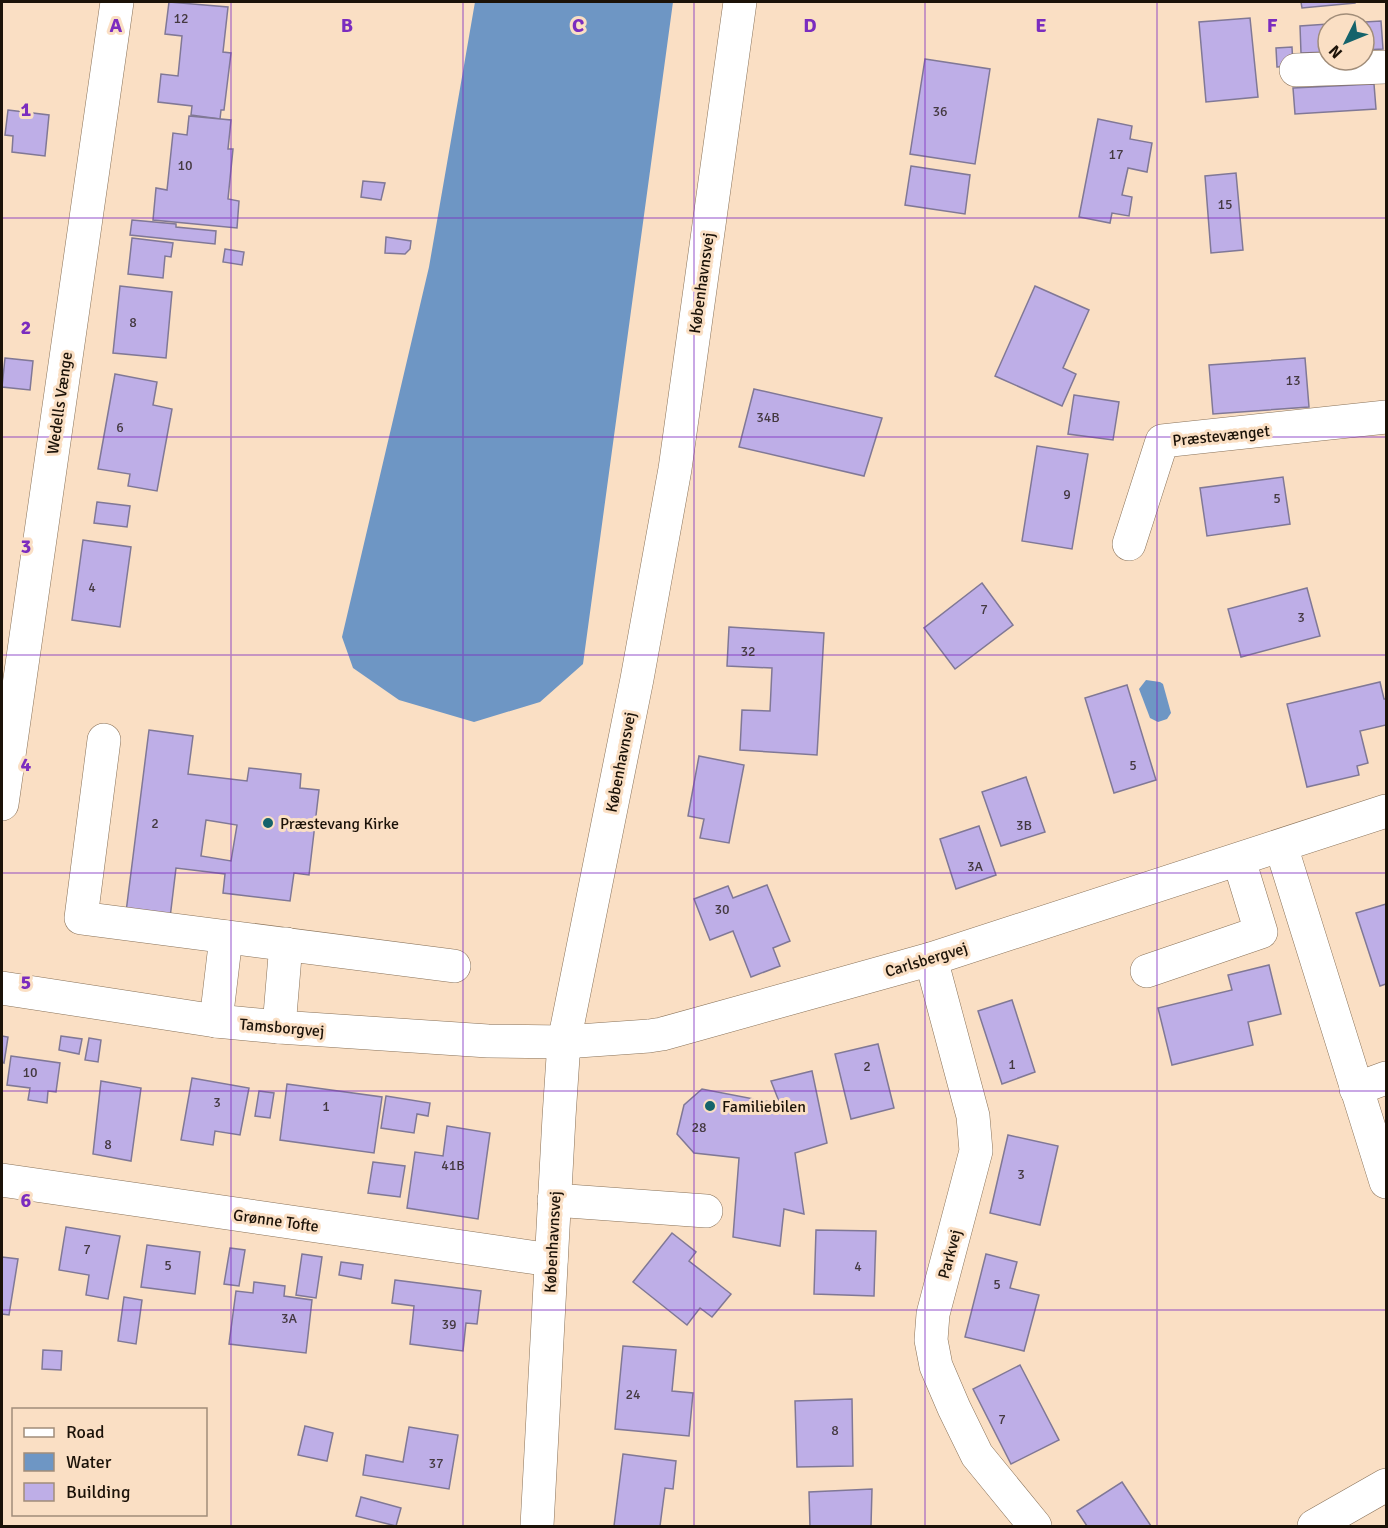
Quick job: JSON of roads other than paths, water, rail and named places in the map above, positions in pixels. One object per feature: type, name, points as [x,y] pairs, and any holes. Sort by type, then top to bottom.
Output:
[{"type":"street","name":"Wedells Vænge","points":[[2,804],[117,2]]},
{"type":"street","name":"Københavnsvej","points":[[537,1527],[564,1042],[637,679],[675,469],[740,2]]},
{"type":"street","points":[[1296,70],[1386,68]]},
{"type":"street","name":"Præstevænget","points":[[1130,544],[1162,441],[1386,417]]},
{"type":"street","points":[[104,740],[81,918],[454,966]]},
{"type":"street","name":"Carlsbergvej","points":[[564,1042],[662,1034],[931,959],[1386,812]]},
{"type":"street","points":[[1281,846],[1356,1089],[1386,1177]]},
{"type":"street","points":[[1147,971],[1261,932],[1239,860]]},
{"type":"street","points":[[216,1021],[226,937]]},
{"type":"street","points":[[279,1027],[286,944]]},
{"type":"street","name":"Parkvej","points":[[931,959],[973,1116],[976,1151],[933,1314],[931,1340],[936,1366],[977,1455],[1035,1527]]},
{"type":"street","name":"Tamsborgvej","points":[[2,988],[216,1021],[489,1041],[564,1042]]},
{"type":"street","points":[[1356,1089],[1386,1078]]},
{"type":"street","name":"Grønne Tofte","points":[[2,1180],[551,1260]]},
{"type":"street","points":[[554,1200],[706,1211]]},
{"type":"street","points":[[1314,1527],[1386,1485]]},
{"type":"water","points":[[475,2],[673,2],[583,664],[540,702],[474,722],[399,700],[353,668],[342,637],[429,267]]},
{"type":"water","points":[[1146,680],[1163,684],[1171,713],[1167,719],[1158,722],[1150,718],[1139,689]]},
{"type":"place","name":"Præstevang Kirke","points":[[268,823]]},
{"type":"place","name":"Familiebilen","points":[[710,1106]]}]
